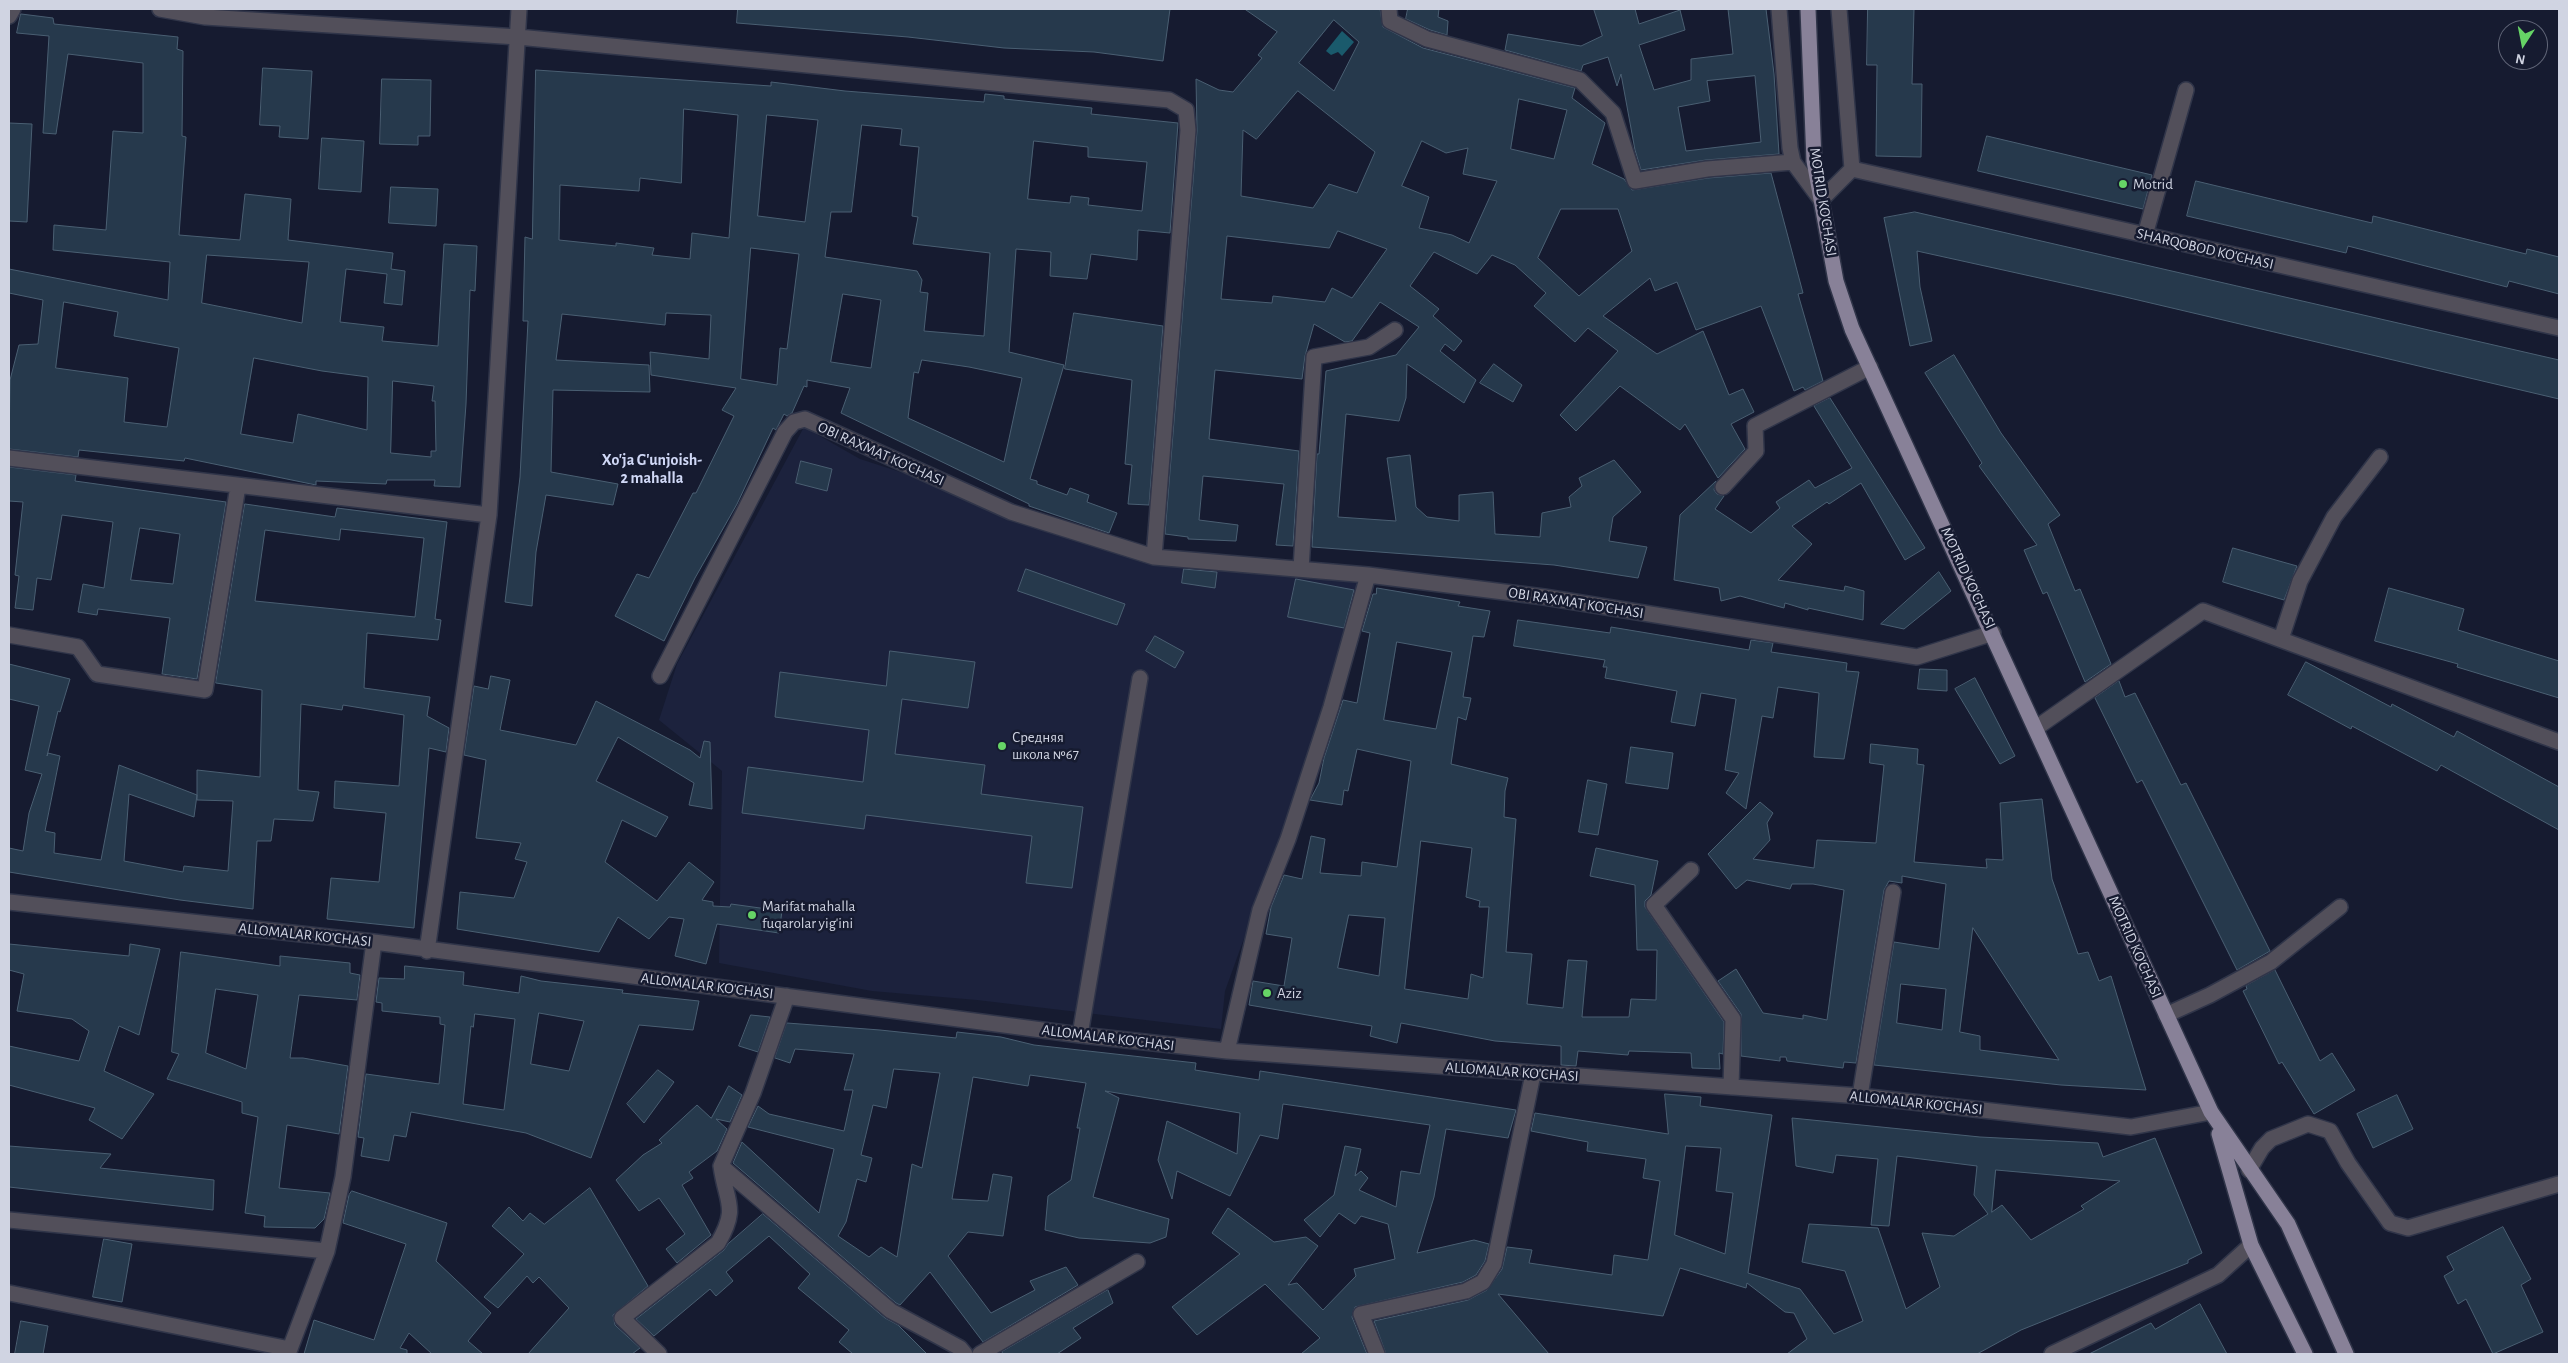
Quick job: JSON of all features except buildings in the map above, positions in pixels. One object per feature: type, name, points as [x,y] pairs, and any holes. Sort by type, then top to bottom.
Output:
[{"type":"main road","name":"MOTRID KO'CHASI","points":[[1808,9],[1814,161],[1836,281],[1852,329],[1993,633],[2213,1118],[2251,1245],[2305,1354]]},
{"type":"main road","name":"MOTRID KO'CHASI","points":[[2213,1118],[2288,1224],[2346,1354]]},
{"type":"street","points":[[9,16],[13,9]]},
{"type":"street","points":[[160,9],[205,17],[243,14],[518,37],[1168,100],[1186,110],[1188,130],[1154,557]]},
{"type":"street","points":[[427,951],[489,515],[519,9]]},
{"type":"street","points":[[1389,9],[1390,21],[1427,39],[1580,80],[1613,113],[1635,182],[1707,169],[1793,162]]},
{"type":"street","points":[[1779,9],[1790,148],[1793,162],[1822,200],[1852,169],[1839,9]]},
{"type":"street","points":[[2145,235],[2186,90]]},
{"type":"street","name":"SHARQOBOD KO'CHASI","points":[[1852,169],[2559,328]]},
{"type":"street","points":[[1301,569],[1314,358],[1370,347],[1395,330]]},
{"type":"street","points":[[1723,487],[1756,451],[1755,426],[1870,367]]},
{"type":"street","name":"OBI RAXMAT KO'CHASI","points":[[660,676],[785,432],[794,422],[805,420],[1011,512],[1154,557],[1368,575],[1544,597],[1917,657],[1993,633]]},
{"type":"street","points":[[2281,639],[2300,581],[2334,517],[2380,457]]},
{"type":"street","points":[[9,458],[489,515]]},
{"type":"street","points":[[9,636],[78,648],[97,674],[205,690],[238,486]]},
{"type":"street","points":[[1228,1051],[1260,910],[1288,839],[1328,716],[1368,575]]},
{"type":"street","points":[[2036,728],[2204,611],[2559,742]]},
{"type":"street","points":[[1080,1035],[1140,678]]},
{"type":"street","points":[[1691,870],[1654,906],[1733,1019],[1731,1087]]},
{"type":"street","points":[[1860,1096],[1893,892]]},
{"type":"street","name":"ALLOMALAR KO'CHASI","points":[[9,902],[374,942],[427,951],[1080,1035],[1228,1051],[1860,1096],[2131,1127],[2213,1118]]},
{"type":"street","points":[[2166,1015],[2210,995],[2271,962],[2340,907]]},
{"type":"street","points":[[9,1293],[289,1351],[328,1251],[343,1177],[374,942]]},
{"type":"street","points":[[659,1354],[622,1318],[718,1243],[727,1227],[731,1205],[724,1184],[721,1166],[753,1093],[787,996]]},
{"type":"street","points":[[1377,1354],[1361,1314],[1466,1291],[1484,1282],[1494,1264],[1533,1074]]},
{"type":"street","points":[[2249,1170],[2262,1148],[2271,1139],[2308,1124],[2330,1131],[2348,1163],[2390,1222],[2408,1228],[2559,1184]]},
{"type":"street","points":[[721,1166],[891,1311],[960,1348],[965,1354]]},
{"type":"street","points":[[9,1220],[328,1251]]},
{"type":"street","points":[[2052,1354],[2218,1275],[2251,1245]]},
{"type":"street","points":[[980,1354],[1137,1262]]},
{"type":"shaded area","points":[[1342,31],[1354,42],[1342,56],[1338,52],[1331,55],[1326,51]]},
{"type":"shaded area","name":"Средняя школа №67","points":[[804,427],[860,459],[1175,561],[1360,583],[1333,692],[1225,991],[1221,1029],[977,1000],[872,991],[719,963],[722,771],[659,720],[677,664]]},
{"type":"place","name":"Motrid","points":[[2123,184]]},
{"type":"place","name":"Средняя школа №67","points":[[1002,746]]},
{"type":"place","name":"Marifat mahalla fuqarolar yig'ini","points":[[752,915]]},
{"type":"place","name":"Aziz","points":[[1267,993]]},
{"type":"district","name":"Xo'ja G'unjoish- 2 mahalla","points":[[652,469]]}]
